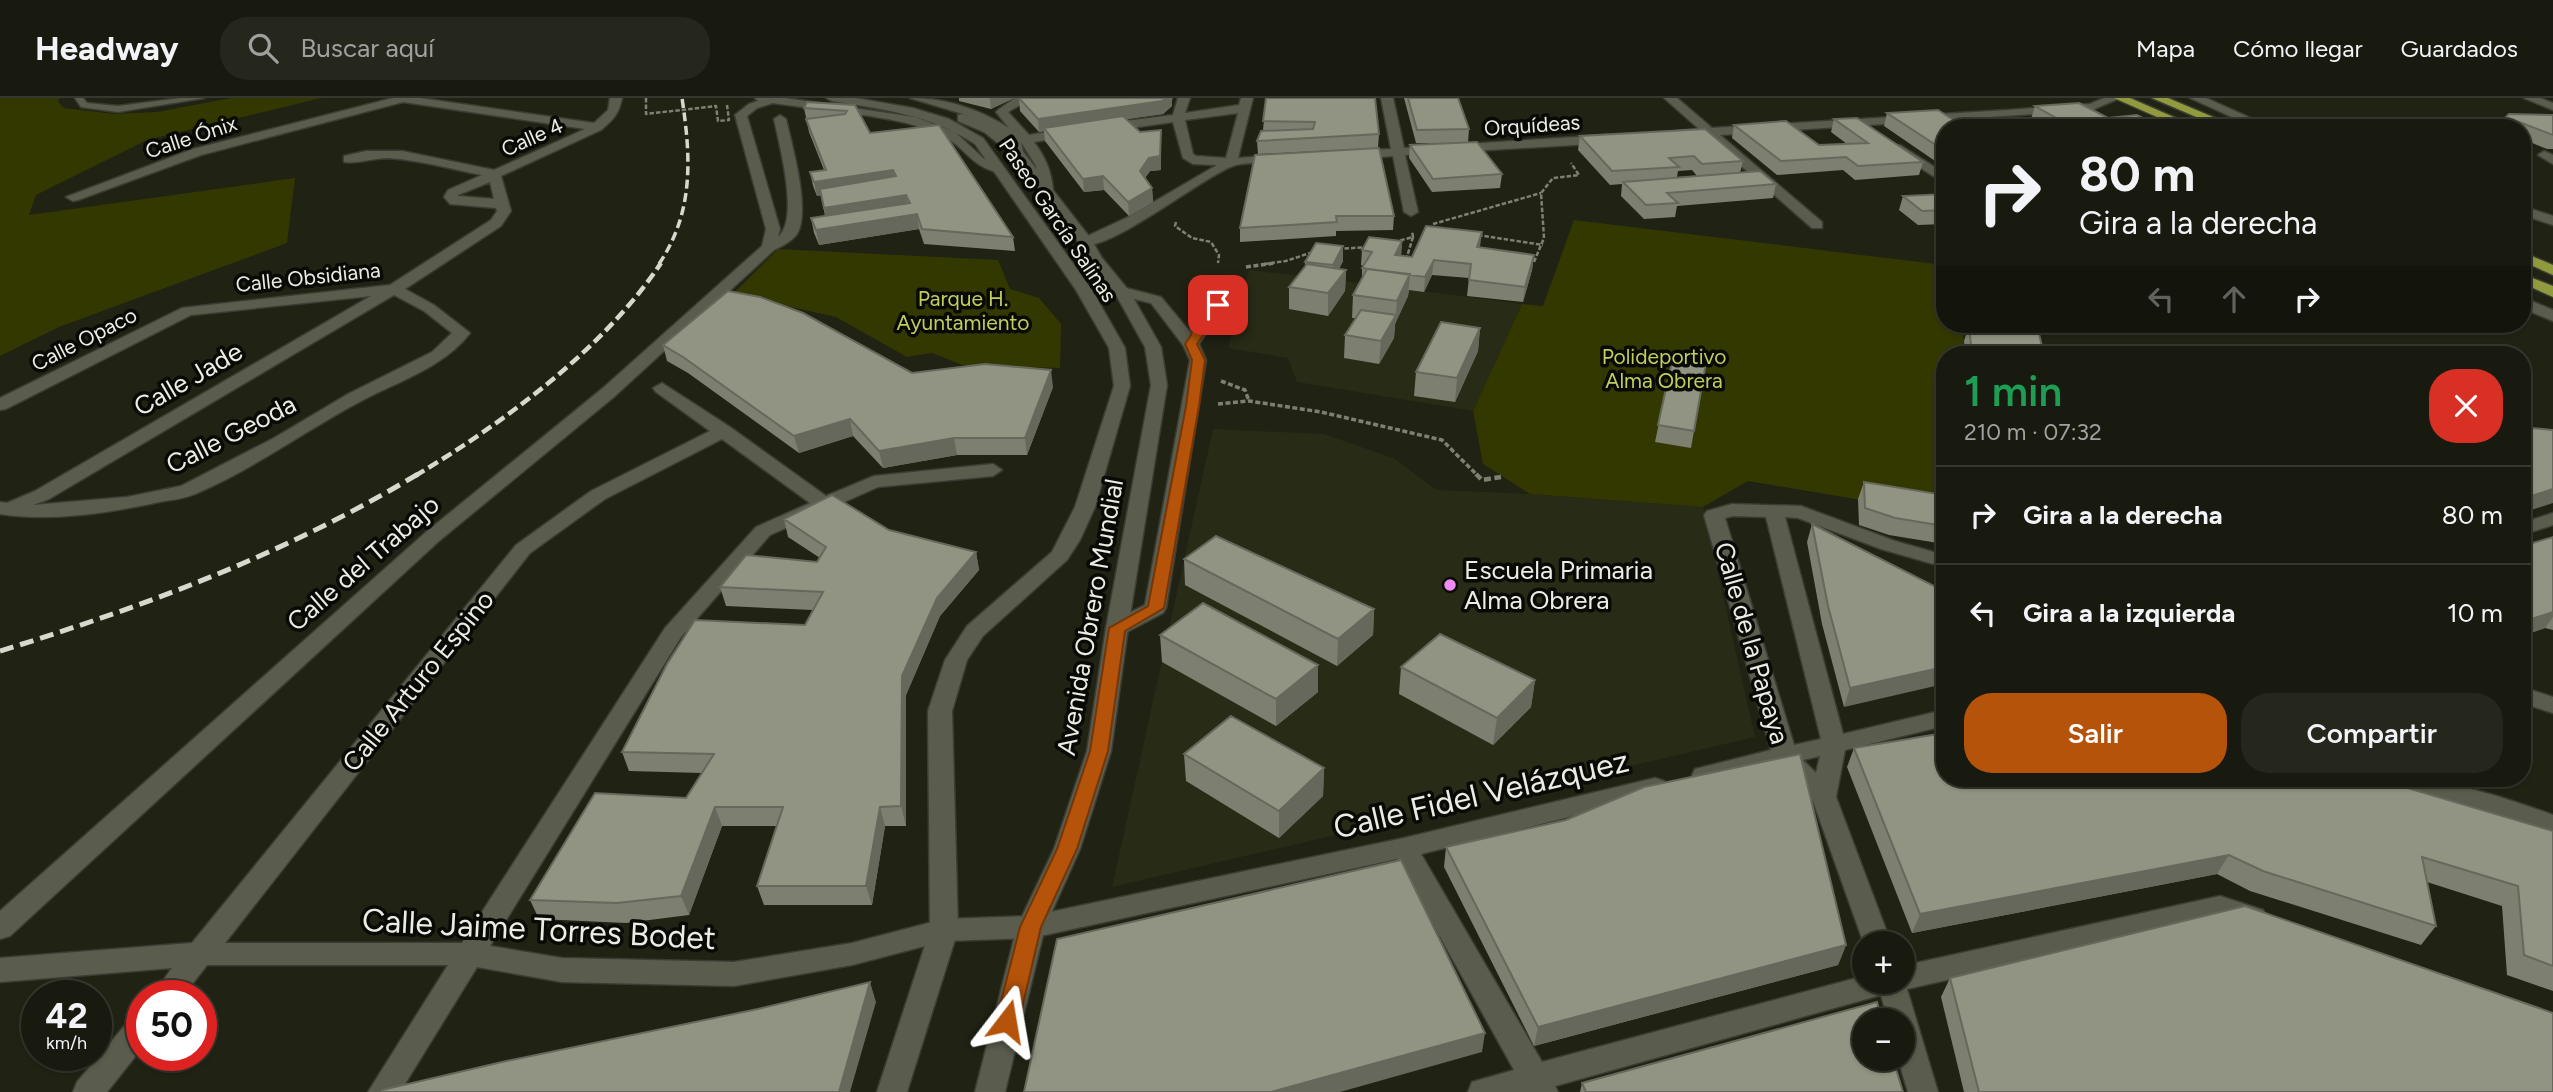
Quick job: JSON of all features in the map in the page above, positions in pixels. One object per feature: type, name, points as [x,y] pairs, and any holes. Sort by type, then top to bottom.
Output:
[{"type":"main road","points":[[2120,98],[2171,119]]},
{"type":"main road","points":[[2158,98],[2210,119]]},
{"type":"main road","points":[[2531,260],[2553,271]]},
{"type":"main road","points":[[2531,282],[2553,292]]},
{"type":"street","name":"Calle 4","points":[[503,204],[455,201],[451,197],[453,193],[597,127],[608,119],[614,110],[616,98]]},
{"type":"street","name":"Paseo García Salinas","points":[[832,98],[903,109],[988,129],[1017,152],[1046,189],[1122,292],[1153,347]]},
{"type":"street","name":"Paseo García Salinas","points":[[867,98],[927,108],[967,125],[1084,290],[1117,348]]},
{"type":"street","points":[[916,98],[946,104],[992,120],[1014,137],[1017,152]]},
{"type":"street","points":[[1025,98],[1009,105],[1002,112],[1028,139],[1044,170],[1046,189]]},
{"type":"street","points":[[1184,98],[1178,117],[1187,155],[1201,162],[1300,158]]},
{"type":"street","points":[[1387,98],[1411,212]]},
{"type":"street","points":[[1670,98],[1817,225]]},
{"type":"street","points":[[1667,135],[2008,114],[2092,107],[2113,98]]},
{"type":"street","points":[[2196,98],[2247,119]]},
{"type":"street","points":[[2209,102],[2222,98]]},
{"type":"street","points":[[2530,98],[2553,107]]},
{"type":"street","points":[[403,99],[597,127]]},
{"type":"street","name":"Calle Ónix","points":[[74,197],[197,152],[403,99]]},
{"type":"street","points":[[769,247],[773,229],[741,116],[765,99],[911,120],[951,135],[979,161],[999,169]]},
{"type":"street","points":[[1028,139],[1178,117],[1246,103],[1231,162],[1193,187],[1086,242]]},
{"type":"street","points":[[2092,107],[2108,113]]},
{"type":"street","points":[[2008,114],[2016,119]]},
{"type":"street","name":"Calle del Trabajo","points":[[0,928],[69,862],[432,537],[609,392],[769,247],[786,239],[793,230],[794,208],[788,153],[780,119]]},
{"type":"street","points":[[1863,123],[1936,173]]},
{"type":"street","name":"Orquídeas","points":[[1342,156],[1626,138]]},
{"type":"street","points":[[348,159],[363,154],[385,153],[494,174],[503,204]]},
{"type":"street","name":"Calle Jade","points":[[4,509],[42,495],[394,289],[496,223],[504,211],[503,204]]},
{"type":"street","points":[[2553,208],[2531,213],[2553,221]]},
{"type":"street","points":[[1191,344],[1197,335],[1203,309],[1218,305],[1229,282]]},
{"type":"street","name":"Calle Obsidiana","points":[[187,311],[394,289],[429,308],[462,333]]},
{"type":"street","points":[[1117,628],[1156,608],[1198,360],[1191,344],[1156,300],[1122,292]]},
{"type":"street","points":[[2531,306],[2553,316]]},
{"type":"street","name":"Calle Opaco","points":[[0,405],[187,311]]},
{"type":"street","name":"Calle Geoda","points":[[4,509],[24,512],[76,509],[127,503],[187,491],[280,442],[354,398],[438,355],[462,333]]},
{"type":"street","name":"Avenida Obrero Mundial","points":[[990,1092],[1031,927],[1067,849],[1099,751],[1117,628],[1159,385],[1153,347]]},
{"type":"street","name":"Avenida Obrero Mundial","points":[[892,1092],[944,930],[940,711],[956,660],[975,631],[1060,556],[1070,540],[1085,507],[1122,386],[1117,348]]},
{"type":"street","points":[[662,388],[824,504]]},
{"type":"street","name":"Calle Arturo Espino","points":[[179,980],[523,550],[598,495],[724,431]]},
{"type":"street","points":[[383,1092],[673,633],[763,531],[874,482],[993,470]]},
{"type":"street","name":"Calle de la Papaya","points":[[1825,797],[1833,743],[1774,511],[1732,510],[1714,515],[1785,756],[1825,797],[1873,931]]},
{"type":"street","points":[[1774,511],[1801,512],[1888,545],[1936,559]]},
{"type":"street","points":[[2531,526],[2553,519]]},
{"type":"street","points":[[2531,698],[2553,705]]},
{"type":"street","name":"Calle Fidel Velázquez","points":[[944,930],[1031,927],[1404,848],[1936,720]]},
{"type":"street","points":[[2427,787],[2553,825]]},
{"type":"street","points":[[1404,848],[1539,1085]]},
{"type":"street","points":[[1915,975],[2220,907],[2271,925]]},
{"type":"street","name":"Calle Jaime Torres Bodet","points":[[0,970],[201,954],[471,954],[562,970],[734,974],[852,954],[944,930]]},
{"type":"street","points":[[1483,1092],[1539,1085],[1852,993]]},
{"type":"street","points":[[1893,994],[1923,1092]]},
{"type":"street","points":[[88,1092],[126,1046]]},
{"type":"lane","points":[[79,98],[85,105],[118,109],[200,98]]},
{"type":"path","points":[[646,98],[646,114],[716,106],[718,121],[729,120],[727,105]]},
{"type":"path","points":[[1412,229],[1424,228],[1541,193],[1553,178],[1579,175],[1556,142]]},
{"type":"path","points":[[1193,187],[1195,193],[1178,212],[1175,226],[1192,238],[1212,242],[1219,256],[1213,295],[1218,305]]},
{"type":"path","points":[[1534,262],[1542,254],[1545,227],[1541,193]]},
{"type":"path","points":[[1403,267],[1413,237],[1411,212]]},
{"type":"path","points":[[1470,234],[1543,245]]},
{"type":"path","points":[[1387,243],[1413,237]]},
{"type":"path","points":[[1335,249],[1374,246]]},
{"type":"path","points":[[1229,282],[1236,269],[1286,261],[1322,250]]},
{"type":"path","points":[[1192,406],[1249,401],[1321,412],[1442,440],[1482,480],[1501,477]]},
{"type":"shaded area","points":[[1249,270],[1522,304],[1473,411],[1297,382],[1288,358],[1228,348]]},
{"type":"shaded area","name":"Escuela Primaria Alma Obrera","points":[[1213,429],[1324,434],[1393,458],[1437,490],[1703,507],[1755,737],[1112,887]]},
{"type":"green space","points":[[0,98],[60,98],[58,101],[64,108],[114,114],[157,112],[231,98],[321,98],[147,140],[36,195],[29,215],[295,178],[287,243],[59,327],[0,356]]},
{"type":"green space","name":"Polideportivo Alma Obrera","points":[[1574,220],[1936,264],[1936,333],[1963,333],[1964,346],[1936,346],[1936,513],[1748,481],[1703,507],[1530,494],[1483,464],[1473,411],[1522,304],[1543,306]]},
{"type":"green space","name":"Parque H. Ayuntamiento","points":[[778,249],[998,260],[1010,289],[1039,298],[1061,324],[1060,368],[962,365],[932,353],[907,357],[836,317],[733,294]]},
{"type":"building","points":[[1019,98],[1166,98],[1162,101],[1038,119]]},
{"type":"building","points":[[1266,98],[1375,98],[1379,134],[1257,141],[1261,131],[1313,129],[1315,122],[1263,121]]},
{"type":"building","points":[[1408,98],[1458,98],[1469,129],[1417,130]]},
{"type":"building","points":[[807,102],[855,105],[870,133],[939,125],[1013,237],[922,229],[917,214],[816,230],[811,218],[910,203],[906,195],[824,208],[820,189],[896,176],[893,170],[814,182],[810,172],[826,170],[806,119],[845,114],[847,111],[804,108]]},
{"type":"building","points":[[2079,103],[2108,118],[2137,115],[2145,119],[2058,119],[2035,106]]},
{"type":"building","points":[[1938,110],[1952,119],[1936,119],[1936,145],[1887,113]]},
{"type":"building","points":[[2509,114],[2553,115],[2553,135],[2531,127],[2531,119],[2506,117]]},
{"type":"building","points":[[1123,116],[1140,132],[1161,130],[1160,156],[1149,158],[1140,171],[1152,188],[1128,202],[1103,176],[1083,179],[1044,128]]},
{"type":"building","points":[[1857,118],[1923,162],[1858,166],[1846,157],[1781,161],[1734,125],[1786,121],[1819,145],[1868,143],[1834,119]]},
{"type":"building","points":[[1705,129],[1743,161],[1702,164],[1694,156],[1669,158],[1679,167],[1612,171],[1580,136]]},
{"type":"building","points":[[1477,142],[1502,174],[1433,179],[1410,145]]},
{"type":"building","points":[[1379,148],[1394,216],[1336,216],[1337,222],[1240,228],[1255,155]]},
{"type":"building","points":[[1760,171],[1776,184],[1667,193],[1678,203],[1646,205],[1623,182]]},
{"type":"building","points":[[1936,194],[1936,210],[1922,211],[1903,196]]},
{"type":"building","points":[[1426,226],[1482,232],[1477,247],[1534,255],[1525,287],[1469,280],[1471,264],[1434,260],[1425,277],[1362,268],[1372,252],[1362,250],[1369,237],[1402,241],[1395,255],[1412,257]]},
{"type":"building","points":[[1316,243],[1343,246],[1333,265],[1305,262]]},
{"type":"building","points":[[1307,264],[1346,270],[1328,293],[1289,287]]},
{"type":"building","points":[[1367,269],[1410,274],[1397,301],[1353,295]]},
{"type":"building","points":[[728,291],[760,297],[803,313],[912,373],[985,364],[1051,370],[1025,438],[954,438],[879,451],[850,419],[794,436],[663,345]]},
{"type":"building","points":[[1361,310],[1396,315],[1381,341],[1345,335]]},
{"type":"building","points":[[1441,322],[1480,328],[1457,378],[1416,372]]},
{"type":"building","points":[[1970,333],[2039,334],[2042,346],[1971,346]]},
{"type":"building","points":[[1674,352],[1707,357],[1694,431],[1658,425]]},
{"type":"building","points":[[2531,428],[2553,430],[2553,489],[2531,496]]},
{"type":"building","points":[[1864,482],[1936,494],[1936,525],[1895,518],[1865,508]]},
{"type":"building","points":[[832,495],[889,530],[976,552],[937,598],[902,676],[901,806],[880,807],[866,886],[757,886],[783,807],[715,807],[681,896],[617,903],[530,900],[595,793],[686,798],[714,754],[622,752],[667,664],[695,620],[805,625],[823,592],[720,587],[746,555],[817,562],[826,547],[784,519]]},
{"type":"building","points":[[1812,524],[1936,587],[1936,669],[1850,688],[1828,606]]},
{"type":"building","points":[[1216,536],[1374,609],[1338,639],[1184,559]]},
{"type":"building","points":[[2553,537],[2553,612],[2531,619],[2531,543]]},
{"type":"building","points":[[1203,603],[1318,665],[1276,699],[1160,635]]},
{"type":"building","points":[[1440,634],[1535,680],[1497,718],[1401,667]]},
{"type":"building","points":[[1231,716],[1324,768],[1279,811],[1184,754]]},
{"type":"building","points":[[1936,734],[1936,787],[2404,787],[2553,831],[2553,966],[2524,955],[2518,886],[2422,857],[2436,926],[2263,871],[2229,855],[1920,914],[1854,748]]},
{"type":"building","points":[[1800,754],[1846,945],[1538,1027],[1446,847],[1566,820],[1644,787]]},
{"type":"building","points":[[1401,860],[1485,1033],[1271,1092],[1024,1092],[1057,939]]},
{"type":"building","points":[[2245,906],[2553,1013],[2553,1092],[1979,1092],[1950,978]]},
{"type":"building","points":[[870,982],[839,1092],[382,1092],[502,1062],[758,1009]]},
{"type":"building","points":[[1877,1002],[1879,1008],[1855,1008]]},
{"type":"building","points":[[1852,1009],[1852,1071],[1897,1071],[1903,1092],[1586,1092],[1582,1083]]},
{"type":"railway","points":[[659,264],[679,225],[687,184],[687,142],[682,98]]},
{"type":"railway","points":[[415,476],[482,433],[581,355],[637,295],[661,263]]},
{"type":"railway","points":[[0,651],[162,596],[267,553],[318,529],[418,474]]},
{"type":"place","name":"Escuela Primaria Alma Obrera","points":[[1450,585]]},
{"type":"route","points":[[1007,1021],[1031,927],[1067,849],[1099,751],[1117,628],[1156,608],[1192,406],[1198,360],[1191,344],[1197,335],[1203,309],[1218,305]]}]
